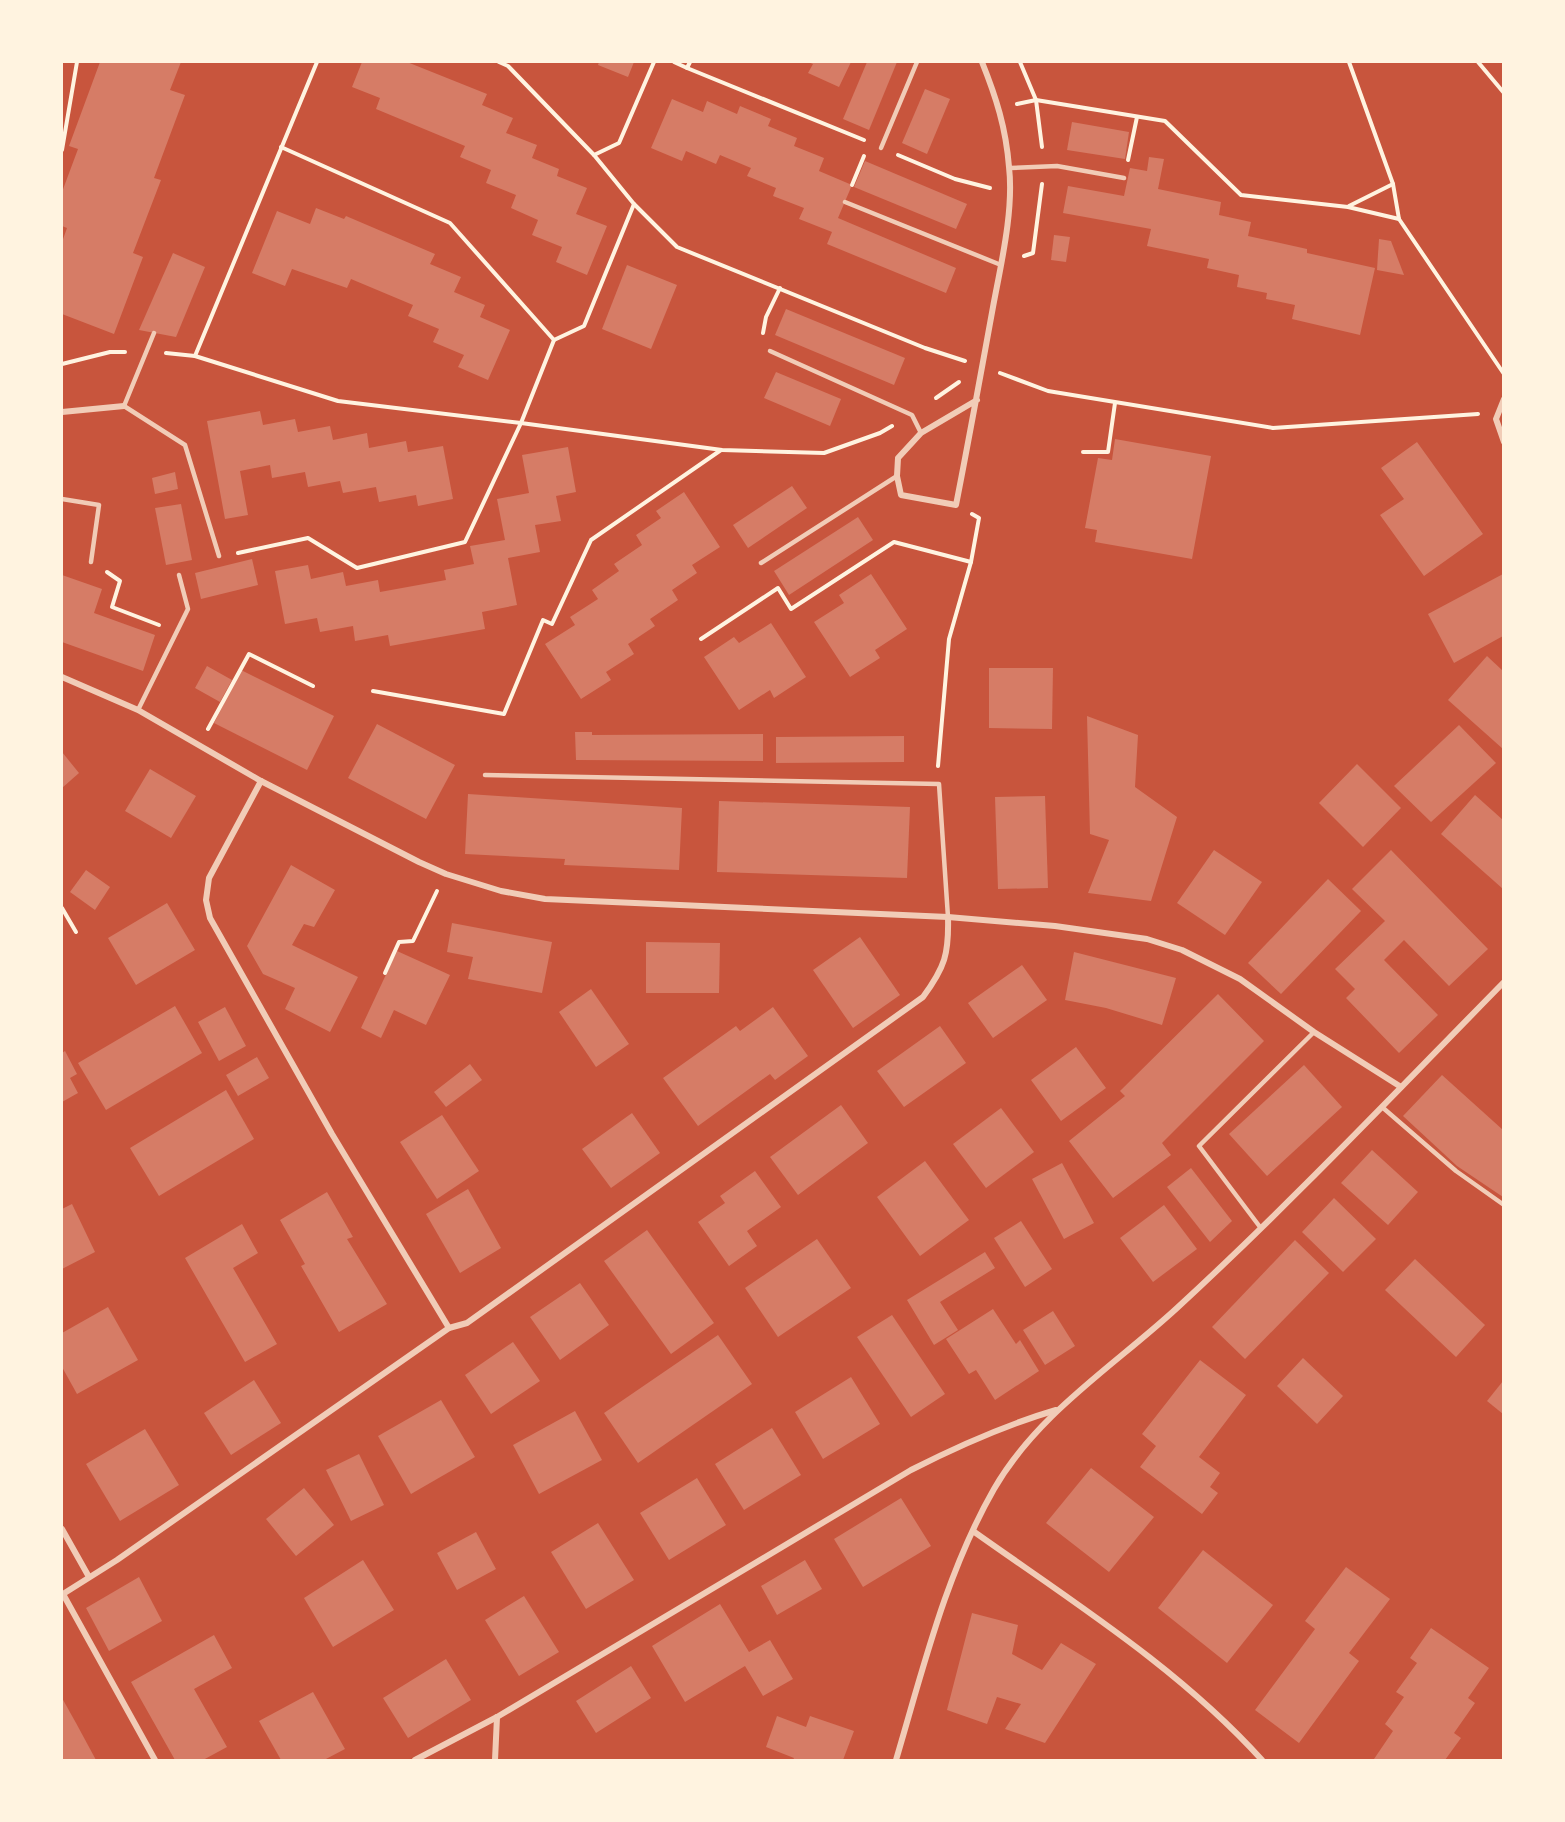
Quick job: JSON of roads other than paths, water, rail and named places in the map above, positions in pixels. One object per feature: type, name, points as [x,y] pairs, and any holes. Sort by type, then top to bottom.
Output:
[{"type":"street","points":[[977,400],[921,433],[898,458],[897,476],[901,495],[956,505],[977,400],[1000,265],[1010,168],[1000,107],[982,62]]},
{"type":"street","points":[[1503,399],[1496,419],[1503,442]]},
{"type":"street","points":[[62,412],[124,406]]},
{"type":"street","points":[[62,677],[138,710],[261,781],[446,874],[501,891],[545,898],[948,917],[1055,926],[1147,939],[1182,950],[1239,979],[1314,1032],[1401,1087]]},
{"type":"street","points":[[261,781],[209,878],[206,900],[210,918],[332,1134],[449,1328]]},
{"type":"street","points":[[156,1761],[63,1594],[449,1328],[467,1323],[923,997],[942,972],[949,946],[948,917]]},
{"type":"street","points":[[896,1761],[948,1590],[994,1489],[1023,1447],[1058,1410],[1178,1308],[1382,1107],[1503,982]]},
{"type":"street","points":[[416,1761],[497,1717],[911,1470],[964,1443],[1016,1422],[1058,1410]]},
{"type":"street","points":[[62,1529],[89,1577]]},
{"type":"street","points":[[973,1531],[1163,1668],[1202,1700],[1262,1761]]},
{"type":"street","points":[[495,1761],[497,1717]]},
{"type":"lane","points":[[881,148],[917,62]]},
{"type":"lane","points":[[1010,168],[1057,166],[1124,178]]},
{"type":"lane","points":[[845,202],[1000,265]]},
{"type":"lane","points":[[154,333],[124,406],[185,445],[219,556]]},
{"type":"lane","points":[[770,351],[912,415],[921,433]]},
{"type":"lane","points":[[761,563],[897,476]]},
{"type":"lane","points":[[62,499],[99,505],[91,562]]},
{"type":"lane","points":[[138,710],[188,609],[179,575]]},
{"type":"lane","points":[[485,776],[939,784],[948,917]]},
{"type":"lane","points":[[1260,1227],[1199,1146],[1314,1032]]},
{"type":"lane","points":[[1382,1107],[1456,1171],[1503,1205]]}]
